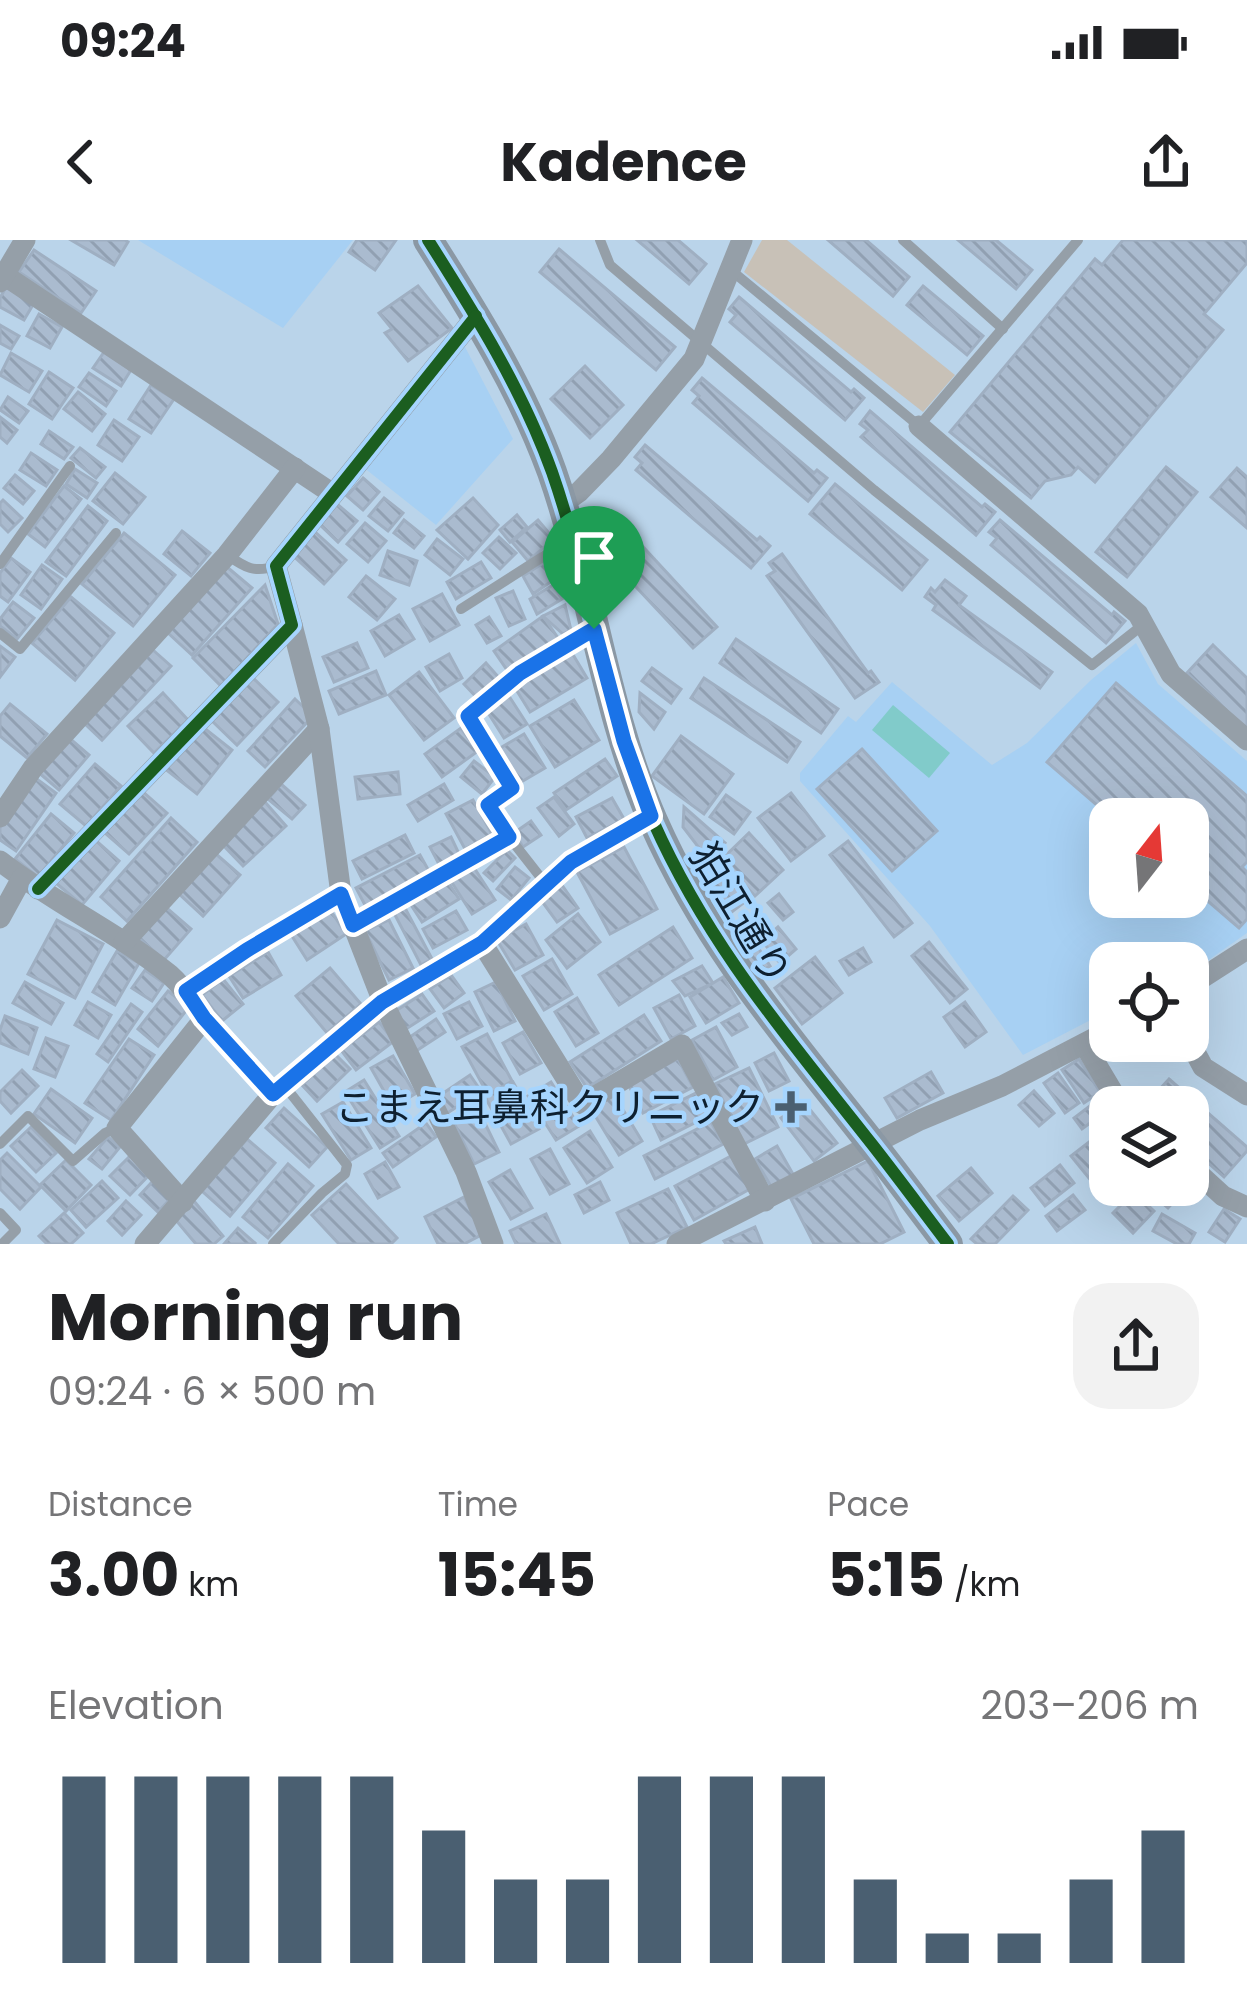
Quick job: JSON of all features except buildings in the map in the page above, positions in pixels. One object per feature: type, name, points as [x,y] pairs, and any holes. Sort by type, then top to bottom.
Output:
[{"type":"main road","name":"狛江通り","points":[[428,240],[507,370],[532,423],[572,538],[624,741],[651,816],[691,897],[738,974],[948,1244]]},
{"type":"street","points":[[26,240],[2,278],[333,494]]},
{"type":"street","points":[[562,504],[610,459],[694,358],[742,240]]},
{"type":"street","points":[[476,316],[276,566],[319,729],[341,894],[382,1002],[466,1172],[493,1244]]},
{"type":"street","points":[[919,426],[1138,614],[1171,674],[1246,736]]},
{"type":"street","points":[[0,817],[33,768],[227,555],[296,468]]},
{"type":"street","points":[[0,918],[292,625]]},
{"type":"street","points":[[124,942],[319,729]]},
{"type":"street","points":[[145,1244],[279,1089],[382,1002],[482,943],[571,862],[651,816]]},
{"type":"street","points":[[0,861],[124,942],[186,991],[204,1018],[279,1089]]},
{"type":"street","points":[[186,991],[341,894]]},
{"type":"street","points":[[482,943],[582,1104],[682,1045],[765,1201]]},
{"type":"street","points":[[1209,973],[1247,949]]},
{"type":"street","points":[[183,1202],[117,1128],[204,1018]]},
{"type":"street","points":[[677,1244],[871,1144],[1089,1041]]},
{"type":"street","points":[[1084,1044],[1109,1086]]},
{"type":"street","points":[[1201,1062],[1247,1094]]},
{"type":"street","points":[[1209,1183],[1247,1207]]},
{"type":"lane","points":[[600,240],[610,266],[874,490],[1092,665],[1144,624]]},
{"type":"lane","points":[[903,240],[1003,329]]},
{"type":"lane","points":[[729,269],[919,426],[1078,240]]},
{"type":"lane","points":[[0,564],[70,466]]},
{"type":"lane","points":[[0,633],[20,649],[116,533]]},
{"type":"lane","points":[[461,609],[572,538]]},
{"type":"lane","points":[[227,555],[257,572],[276,566]]},
{"type":"lane","points":[[544,884],[488,805],[512,788],[468,716],[520,673],[594,629]]},
{"type":"lane","points":[[353,925],[509,837]]},
{"type":"lane","points":[[273,1244],[345,1174],[347,1165],[279,1089]]},
{"type":"lane","points":[[0,1144],[28,1116],[73,1161],[117,1128]]},
{"type":"lane","points":[[0,1214],[16,1230],[2,1244]]},
{"type":"shaded area","points":[[138,240],[353,240],[283,328]]},
{"type":"shaded area","points":[[762,240],[787,240],[955,375],[923,412],[744,272]]},
{"type":"shaded area","points":[[464,345],[513,439],[436,525],[363,467]]},
{"type":"shaded area","points":[[1136,643],[1158,684],[1247,761],[1247,933],[1209,960],[1209,942],[1089,942],[1089,1021],[1023,1055],[930,926],[800,781],[800,773],[848,716],[856,722],[892,682],[992,765],[1027,743]]},
{"type":"shaded area","points":[[893,705],[950,753],[929,778],[872,730]]},
{"type":"cycle path","points":[[428,240],[496,353],[540,441],[566,515],[622,735],[675,867],[751,989],[948,1244]]},
{"type":"cycle path","points":[[38,889],[292,625],[276,566],[476,316]]},
{"type":"place","name":"こまえ耳鼻科クリニック","points":[[791,1107]]},
{"type":"route","points":[[594,629],[624,741],[651,816],[571,862],[482,943],[382,1002],[273,1094],[204,1018],[186,991],[341,894],[353,925],[509,837],[488,805],[512,788],[468,716],[520,673],[594,629]]}]
